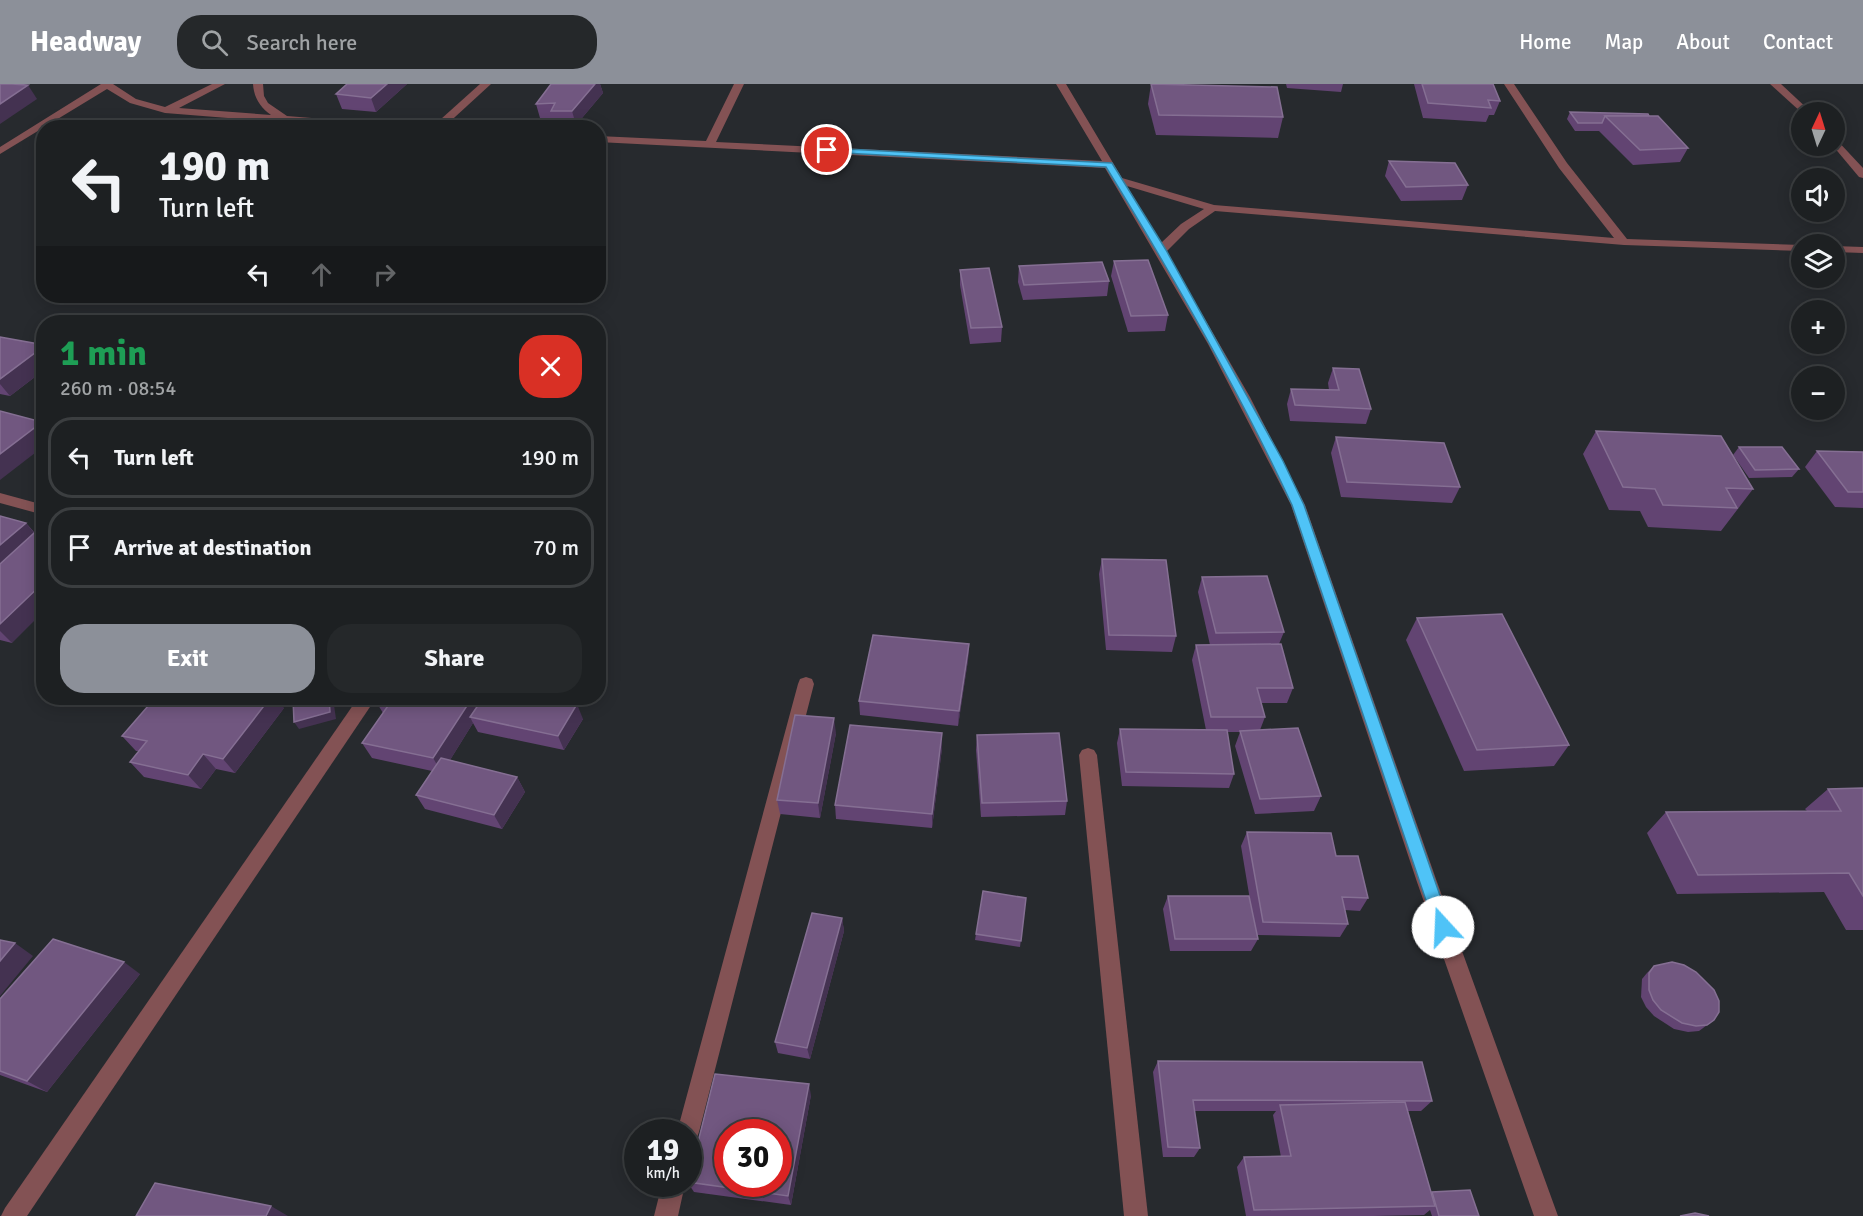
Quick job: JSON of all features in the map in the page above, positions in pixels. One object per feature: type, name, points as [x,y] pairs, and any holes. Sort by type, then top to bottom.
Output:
[{"type":"street","points":[[48,120],[106,84],[132,101],[165,110],[298,120]]},
{"type":"street","points":[[165,110],[220,84]]},
{"type":"street","points":[[258,84],[258,95],[263,103],[270,111],[285,119]]},
{"type":"street","points":[[445,120],[486,84]]},
{"type":"street","points":[[710,144],[739,84]]},
{"type":"street","points":[[1061,84],[1108,165],[1121,182],[1162,250],[1277,461],[1298,505],[1427,882],[1546,1216]]},
{"type":"street","points":[[1509,84],[1530,118],[1593,206],[1624,242]]},
{"type":"street","points":[[1775,84],[1795,102]]},
{"type":"street","points":[[0,150],[36,128]]},
{"type":"street","points":[[606,139],[1108,165]]},
{"type":"street","points":[[1845,153],[1863,175]]},
{"type":"street","points":[[1121,182],[1213,208],[1624,242],[1791,248]]},
{"type":"street","points":[[1162,250],[1172,236],[1185,225],[1213,208]]},
{"type":"street","points":[[1845,249],[1863,250]]},
{"type":"street","points":[[0,498],[36,508]]},
{"type":"street","points":[[691,1119],[806,684]]},
{"type":"street","points":[[13,1216],[362,705]]},
{"type":"street","points":[[1088,755],[1136,1216]]},
{"type":"street","points":[[666,1216],[671,1197]]},
{"type":"building","points":[[0,84],[11,84],[28,85],[0,104]]},
{"type":"building","points":[[347,84],[387,84],[371,98],[336,94]]},
{"type":"building","points":[[551,84],[595,84],[572,111],[551,111],[555,103],[536,104]]},
{"type":"building","points":[[1151,84],[1277,87],[1283,117],[1159,115]]},
{"type":"building","points":[[1422,84],[1493,84],[1500,101],[1488,100],[1491,108],[1428,103]]},
{"type":"building","points":[[1570,112],[1648,114],[1649,116],[1605,116],[1602,123],[1578,123]]},
{"type":"building","points":[[1605,116],[1658,116],[1688,148],[1640,150]]},
{"type":"building","points":[[1389,161],[1455,163],[1468,185],[1406,187]]},
{"type":"building","points":[[1148,260],[1168,315],[1131,316],[1114,261]]},
{"type":"building","points":[[1102,262],[1109,281],[1024,285],[1019,266]]},
{"type":"building","points":[[989,268],[1002,327],[971,328],[960,270]]},
{"type":"building","points":[[0,337],[36,344],[36,352],[0,379]]},
{"type":"building","points":[[1333,368],[1359,369],[1371,409],[1295,405],[1291,389],[1339,390]]},
{"type":"building","points":[[0,411],[36,420],[36,427],[0,454]]},
{"type":"building","points":[[1596,431],[1721,436],[1753,489],[1726,488],[1737,508],[1663,505],[1655,489],[1623,487]]},
{"type":"building","points":[[1336,437],[1444,443],[1460,487],[1347,482]]},
{"type":"building","points":[[1739,447],[1782,447],[1799,469],[1755,470]]},
{"type":"building","points":[[1817,451],[1863,452],[1863,492],[1848,492]]},
{"type":"building","points":[[0,516],[26,523],[0,545]]},
{"type":"building","points":[[36,531],[36,590],[0,624],[0,564]]},
{"type":"building","points":[[1102,559],[1166,560],[1176,636],[1109,635]]},
{"type":"building","points":[[1267,576],[1284,632],[1216,633],[1202,577]]},
{"type":"building","points":[[1502,614],[1569,745],[1477,750],[1417,618]]},
{"type":"building","points":[[873,635],[969,644],[959,711],[859,701]]},
{"type":"building","points":[[1281,644],[1293,688],[1257,688],[1265,717],[1211,717],[1196,645]]},
{"type":"building","points":[[149,705],[265,705],[223,759],[203,754],[188,775],[130,762],[147,741],[122,736]]},
{"type":"building","points":[[293,705],[330,705],[330,712],[294,722]]},
{"type":"building","points":[[389,705],[467,705],[433,758],[362,743]]},
{"type":"building","points":[[478,705],[576,705],[558,736],[470,717]]},
{"type":"building","points":[[795,715],[834,718],[818,803],[777,800]]},
{"type":"building","points":[[850,725],[942,733],[932,814],[835,805]]},
{"type":"building","points":[[1298,728],[1321,796],[1260,799],[1240,731]]},
{"type":"building","points":[[1120,729],[1227,730],[1234,774],[1126,772]]},
{"type":"building","points":[[1059,733],[1067,801],[982,803],[977,735]]},
{"type":"building","points":[[441,758],[517,777],[494,815],[416,795]]},
{"type":"building","points":[[1863,788],[1863,896],[1849,873],[1698,875],[1666,812],[1841,811],[1828,789]]},
{"type":"building","points":[[1247,832],[1331,833],[1336,856],[1358,856],[1368,898],[1342,897],[1348,924],[1263,922]]},
{"type":"building","points":[[983,891],[1026,898],[1021,941],[976,934]]},
{"type":"building","points":[[1168,896],[1249,896],[1258,939],[1175,939]]},
{"type":"building","points":[[812,913],[842,918],[807,1048],[775,1042]]},
{"type":"building","points":[[53,939],[124,962],[27,1081],[0,1071],[0,999]]},
{"type":"building","points":[[0,940],[15,943],[0,961]]},
{"type":"building","points":[[1672,962],[1684,965],[1696,972],[1714,990],[1719,1001],[1719,1012],[1707,1025],[1696,1026],[1682,1023],[1661,1010],[1653,1000],[1649,990],[1649,973],[1654,966]]},
{"type":"building","points":[[1158,1061],[1422,1062],[1432,1101],[1193,1100],[1200,1148],[1168,1147]]},
{"type":"building","points":[[715,1074],[809,1084],[792,1175],[792,1119],[714,1119],[714,1186],[702,1184],[702,1126]]},
{"type":"building","points":[[1405,1102],[1435,1206],[1254,1210],[1244,1157],[1291,1156],[1280,1105]]},
{"type":"building","points":[[155,1183],[271,1206],[266,1216],[136,1216]]},
{"type":"building","points":[[1470,1190],[1479,1216],[1439,1216],[1432,1192]]},
{"type":"building","points":[[1695,1213],[1709,1216],[1680,1216]]},
{"type":"route","points":[[827,150],[1108,165],[1121,182],[1162,250],[1277,461],[1298,505],[1443,927]]}]
